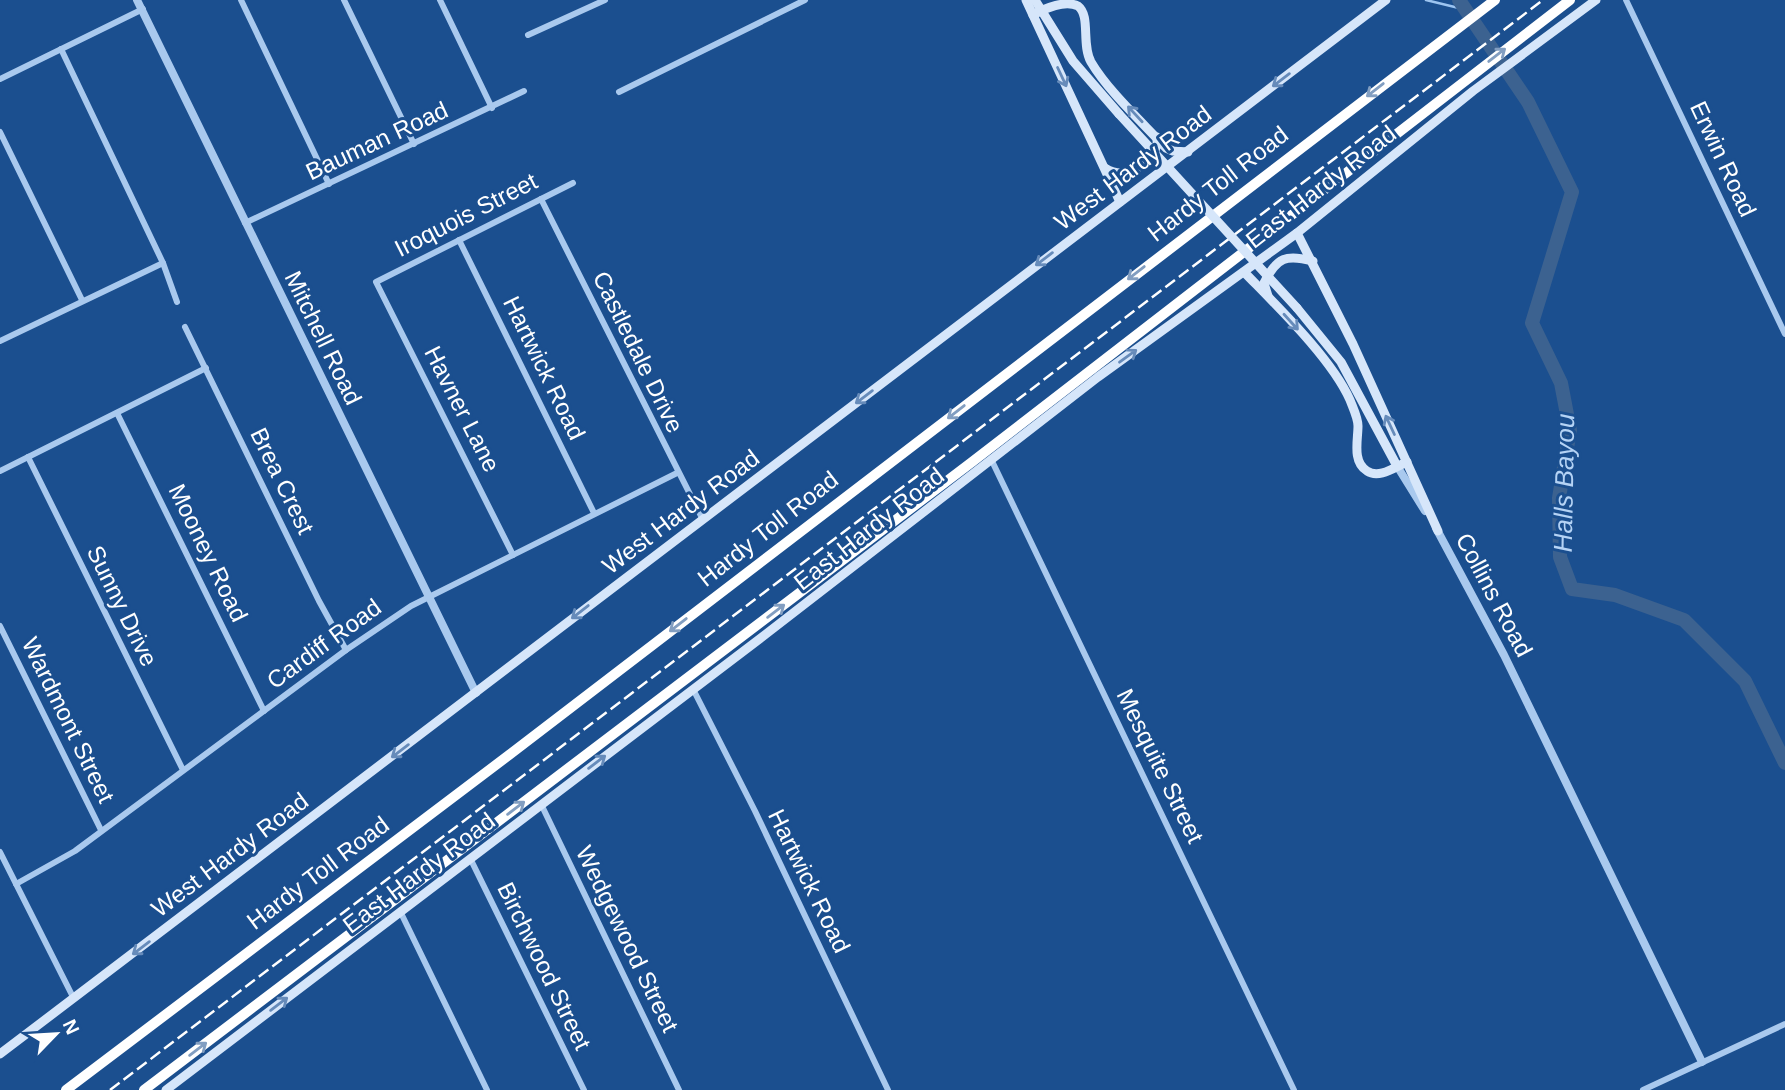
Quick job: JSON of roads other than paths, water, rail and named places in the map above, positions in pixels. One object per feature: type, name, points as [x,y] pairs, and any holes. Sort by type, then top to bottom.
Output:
[{"type":"highway","name":"Hardy Toll Road","points":[[66,1090],[1495,0]]},
{"type":"highway","points":[[144,1090],[1246,253],[1570,0]]},
{"type":"main road","points":[[1026,0],[1037,13]]},
{"type":"main road","points":[[1035,0],[1037,13],[1120,202]]},
{"type":"main road","name":"West Hardy Road","points":[[0,1054],[1386,0]]},
{"type":"main road","name":"East Hardy Road","points":[[166,1090],[1098,377],[1297,233],[1473,90],[1596,0]]},
{"type":"main road","points":[[1037,13],[1066,2],[1078,6],[1086,18],[1084,39],[1092,64],[1173,152],[1188,152]]},
{"type":"main road","name":"Collins Road","points":[[1037,13],[1073,61],[1119,114],[1297,308],[1341,362],[1397,466]]},
{"type":"main road","points":[[1105,168],[1118,174],[1132,172],[1156,152],[1157,137]]},
{"type":"main road","points":[[1297,233],[1313,261],[1438,531]]},
{"type":"main road","points":[[1269,298],[1264,283],[1270,271],[1283,259],[1295,256],[1313,261]]},
{"type":"main road","points":[[1244,272],[1322,358],[1341,383],[1356,418],[1359,461],[1365,470],[1374,474],[1383,473],[1407,462]]},
{"type":"street","name":"Mitchell Road","points":[[137,0],[476,693]]},
{"type":"street","points":[[241,0],[329,184]]},
{"type":"street","points":[[344,0],[414,144]]},
{"type":"street","points":[[440,0],[492,108]]},
{"type":"street","points":[[528,35],[605,0]]},
{"type":"street","points":[[619,92],[805,0]]},
{"type":"street","name":"Erwin Road","points":[[1626,0],[1785,334]]},
{"type":"street","points":[[0,79],[143,9]]},
{"type":"street","points":[[61,49],[163,263],[177,302]]},
{"type":"street","name":"Bauman Road","points":[[245,223],[524,91]]},
{"type":"street","points":[[0,132],[82,300]]},
{"type":"street","name":"Iroquois Street","points":[[376,282],[573,183]]},
{"type":"street","name":"Castledale Drive","points":[[541,199],[703,520]]},
{"type":"street","name":"Hartwick Road","points":[[459,240],[594,513]]},
{"type":"street","points":[[0,341],[163,263]]},
{"type":"street","name":"Havner Lane","points":[[376,282],[513,555]]},
{"type":"street","name":"Brea Crest","points":[[185,327],[319,601],[346,650]]},
{"type":"street","points":[[0,471],[206,368]]},
{"type":"street","name":"Mooney Road","points":[[117,413],[264,710]]},
{"type":"street","name":"Sunny Drive","points":[[28,457],[183,770]]},
{"type":"street","name":"Mesquite Street","points":[[990,459],[1294,1090]]},
{"type":"street","name":"Collins Road","points":[[1397,466],[1438,531],[1510,667],[1702,1062]]},
{"type":"street","name":"Cardiff Road","points":[[16,884],[75,851],[346,650],[411,606],[677,473]]},
{"type":"street","name":"Wardmont Street","points":[[0,626],[101,830]]},
{"type":"street","name":"Hartwick Road","points":[[692,689],[755,811],[888,1090]]},
{"type":"street","name":"Wedgewood Street","points":[[541,804],[678,1090]]},
{"type":"street","points":[[0,852],[74,999]]},
{"type":"street","name":"Birchwood Street","points":[[470,858],[584,1090]]},
{"type":"street","points":[[400,911],[487,1090]]},
{"type":"street","points":[[1643,1090],[1785,1024]]},
{"type":"waterway","points":[[1426,0],[1467,10]]},
{"type":"waterway","name":"Halls Bayou","points":[[1459,0],[1528,102],[1572,192],[1532,323],[1561,383],[1570,430],[1559,498],[1560,557],[1572,589],[1615,595],[1684,620],[1745,681],[1785,763]]},
{"type":"railway","points":[[110,1090],[1543,0]]}]
